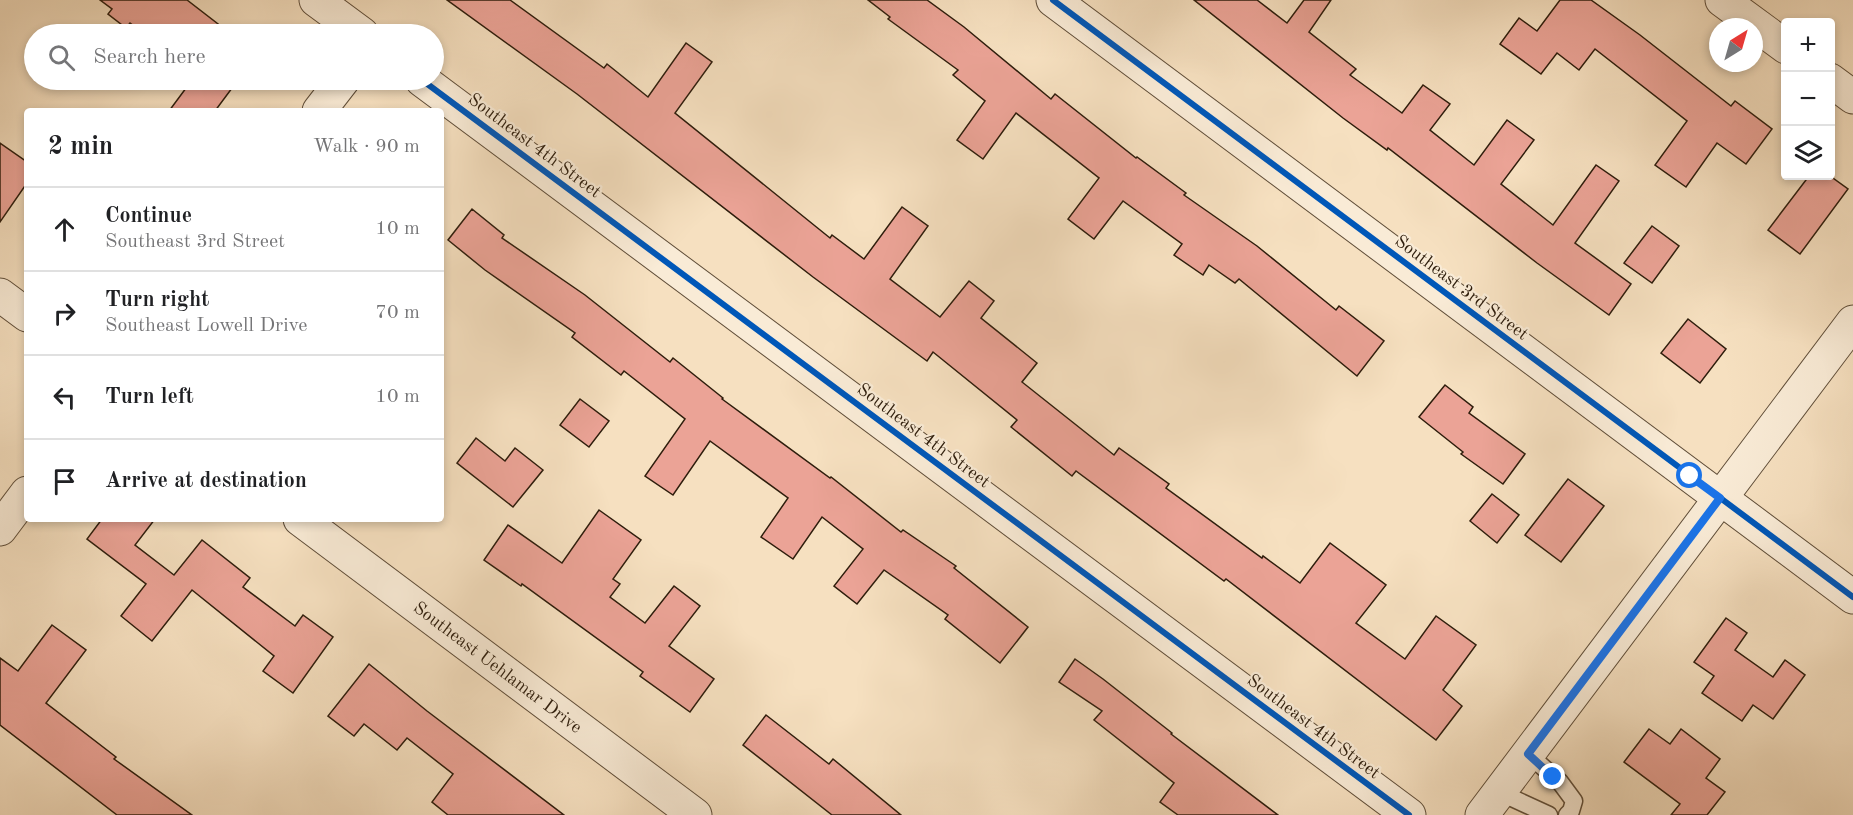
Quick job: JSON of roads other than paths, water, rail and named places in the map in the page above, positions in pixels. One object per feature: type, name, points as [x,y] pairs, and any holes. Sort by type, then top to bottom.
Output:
[{"type":"street","points":[[316,0],[348,24]]},
{"type":"street","name":"Southeast 3rd Street","points":[[1053,0],[1853,597]]},
{"type":"street","points":[[1722,0],[1781,44]]},
{"type":"street","points":[[1835,84],[1853,97]]},
{"type":"street","points":[[321,108],[335,90]]},
{"type":"street","name":"Southeast 4th Street","points":[[435,90],[1409,815]]},
{"type":"street","points":[[0,295],[24,313]]},
{"type":"street","points":[[1490,804],[1853,322]]},
{"type":"street","points":[[0,529],[24,497]]},
{"type":"street","name":"Southeast Uehlamar Drive","points":[[304,522],[695,815]]},
{"type":"lane","points":[[1528,754],[1560,782],[1575,801],[1567,815]]},
{"type":"lane","points":[[1490,804],[1549,815]]}]
